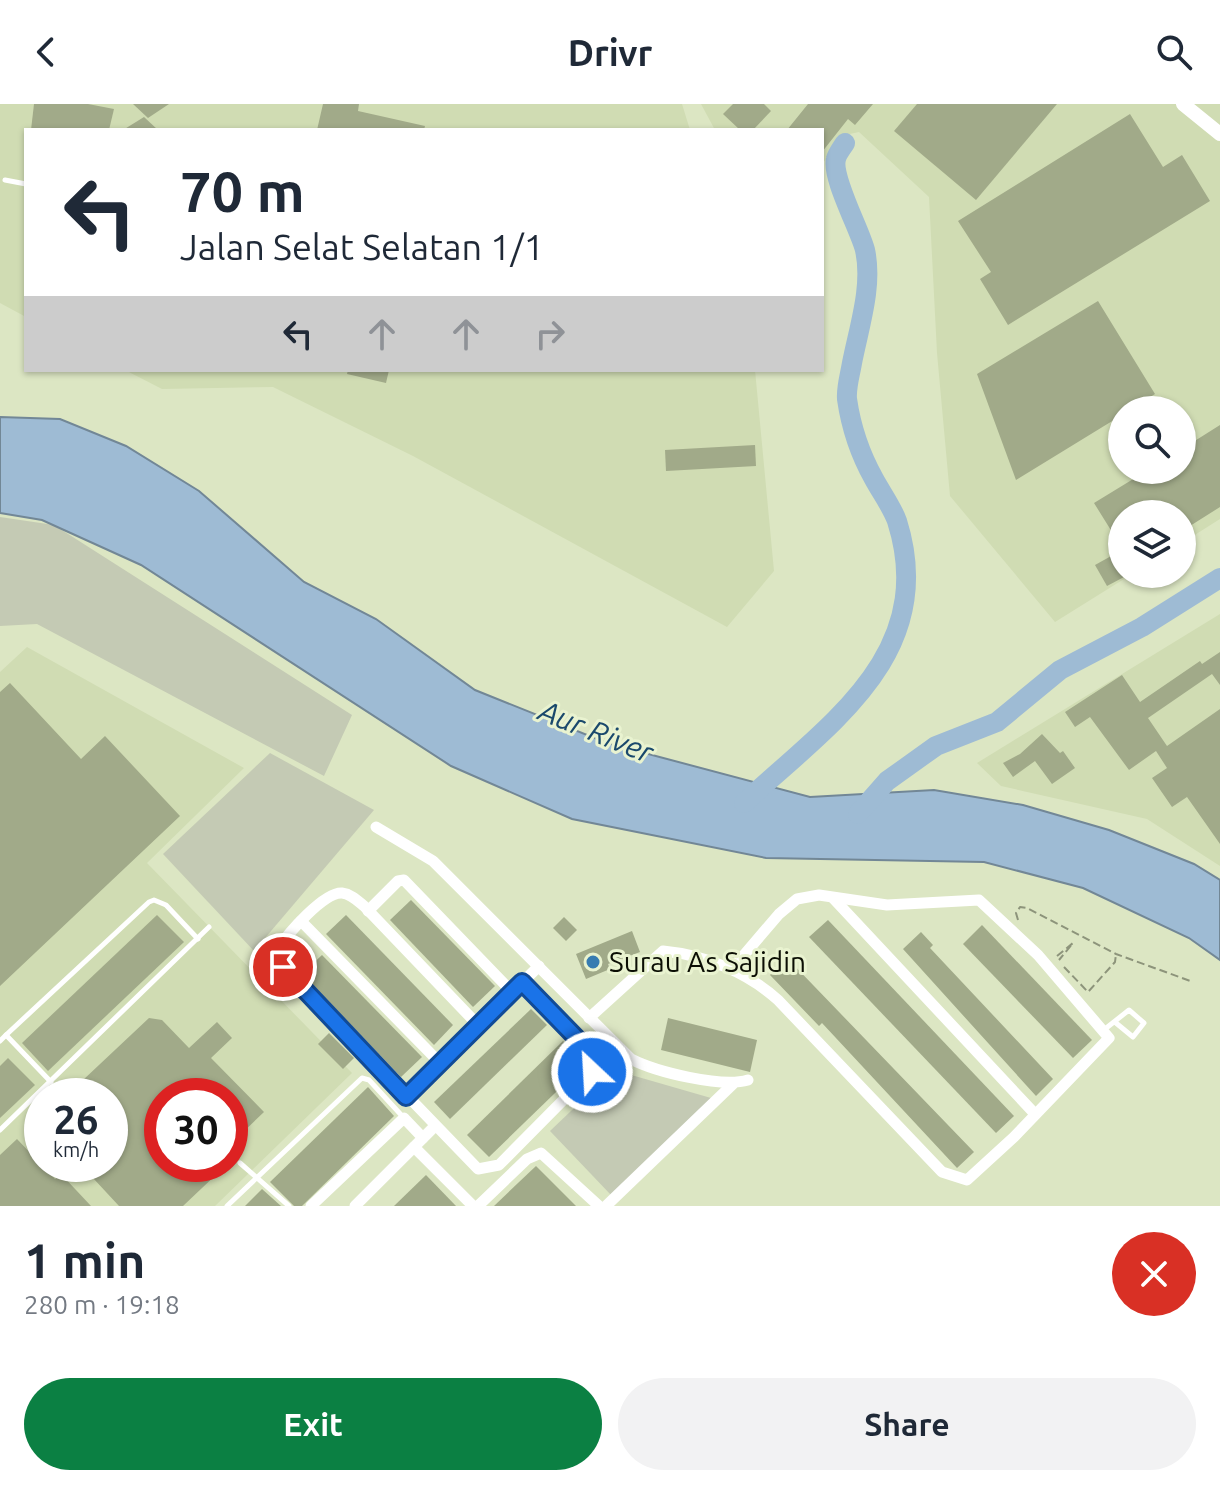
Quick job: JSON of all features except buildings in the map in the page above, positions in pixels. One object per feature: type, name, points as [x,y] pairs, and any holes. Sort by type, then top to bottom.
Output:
[{"type":"street","points":[[1183,104],[1213,124],[1220,134]]},
{"type":"street","points":[[376,827],[433,861],[631,1059],[642,1065],[733,1084],[748,1080]]},
{"type":"street","points":[[368,911],[398,881],[404,880],[513,993]]},
{"type":"street","points":[[478,1025],[368,911],[347,894],[333,894],[301,921],[279,948],[283,967],[434,1127],[478,1169],[491,1169],[595,1068],[592,1054],[522,982]]},
{"type":"street","points":[[589,1018],[663,951],[732,969],[761,984],[942,1172],[960,1179],[976,1175],[1110,1030],[1038,955],[979,900],[887,905],[819,895],[797,899],[779,914],[732,969]]},
{"type":"street","points":[[833,898],[1035,1114]]},
{"type":"street","points":[[301,921],[439,1062]]},
{"type":"street","points":[[406,1097],[539,966]]},
{"type":"street","points":[[606,1206],[733,1084]]},
{"type":"street","points":[[311,1206],[404,1118],[418,1143],[475,1206],[527,1159],[541,1153],[599,1206]]},
{"type":"street","points":[[355,1206],[434,1127]]},
{"type":"lane","points":[[5,180],[24,184]]},
{"type":"lane","points":[[0,1041],[149,902],[154,900],[166,905],[198,939]]},
{"type":"lane","points":[[55,1078],[209,927]]},
{"type":"lane","points":[[1131,1010],[1144,1024],[1133,1037],[1110,1030],[1131,1010]]},
{"type":"lane","points":[[6,1035],[47,1078]]},
{"type":"lane","points":[[227,1206],[362,1078],[369,1080],[404,1118]]},
{"type":"lane","points":[[0,1130],[24,1107]]},
{"type":"lane","points":[[248,1169],[289,1206]]},
{"type":"path","points":[[1027,929],[1017,919],[1016,913],[1020,907],[1108,947],[1116,954],[1193,982]]},
{"type":"path","points":[[1058,961],[1073,943],[1055,958],[1088,992],[1115,962],[1116,954]]},
{"type":"shaded area","points":[[0,104],[682,104],[689,128],[24,128],[24,316],[0,303]]},
{"type":"shaded area","points":[[701,104],[1220,104],[1220,519],[1196,534],[1196,500],[1108,500],[1110,588],[1055,622],[950,496],[937,353],[929,197],[859,132],[845,135],[824,161],[824,128],[714,128]]},
{"type":"shaded area","points":[[129,372],[755,372],[774,571],[727,627],[413,456],[273,387],[162,389]]},
{"type":"shaded area","points":[[0,517],[54,525],[352,715],[324,776],[37,624],[0,626]]},
{"type":"shaded area","points":[[1220,614],[1220,866],[1147,819],[1001,786],[977,763]]},
{"type":"shaded area","points":[[27,647],[244,768],[147,863],[352,1073],[248,1174],[248,1078],[144,1078],[144,1182],[240,1182],[215,1206],[0,1206],[0,672]]},
{"type":"shaded area","points":[[270,753],[374,810],[254,951],[163,854]]},
{"type":"shaded area","points":[[614,1070],[711,1098],[611,1195],[550,1131]]},
{"type":"water","points":[[0,417],[60,419],[126,446],[199,491],[304,582],[376,619],[475,690],[607,743],[810,797],[934,790],[1023,805],[1109,830],[1194,864],[1220,880],[1220,960],[1189,938],[1083,888],[984,862],[766,858],[572,819],[451,766],[141,565],[42,520],[0,513]]},
{"type":"waterway","points":[[744,803],[841,714],[868,682],[889,648],[903,610],[906,568],[897,521],[860,450],[847,399],[864,306],[867,264],[865,250],[838,178],[837,157],[845,143]]},
{"type":"waterway","points":[[858,814],[887,781],[936,746],[997,722],[1060,670],[1142,627],[1220,578]]},
{"type":"place","name":"Surau As Sajidin","points":[[593,962]]},
{"type":"route","points":[[283,967],[406,1097],[522,982],[592,1054],[595,1068],[592,1072]]},
{"type":"water label","name":"Aur River","points":[[596,732]]}]
